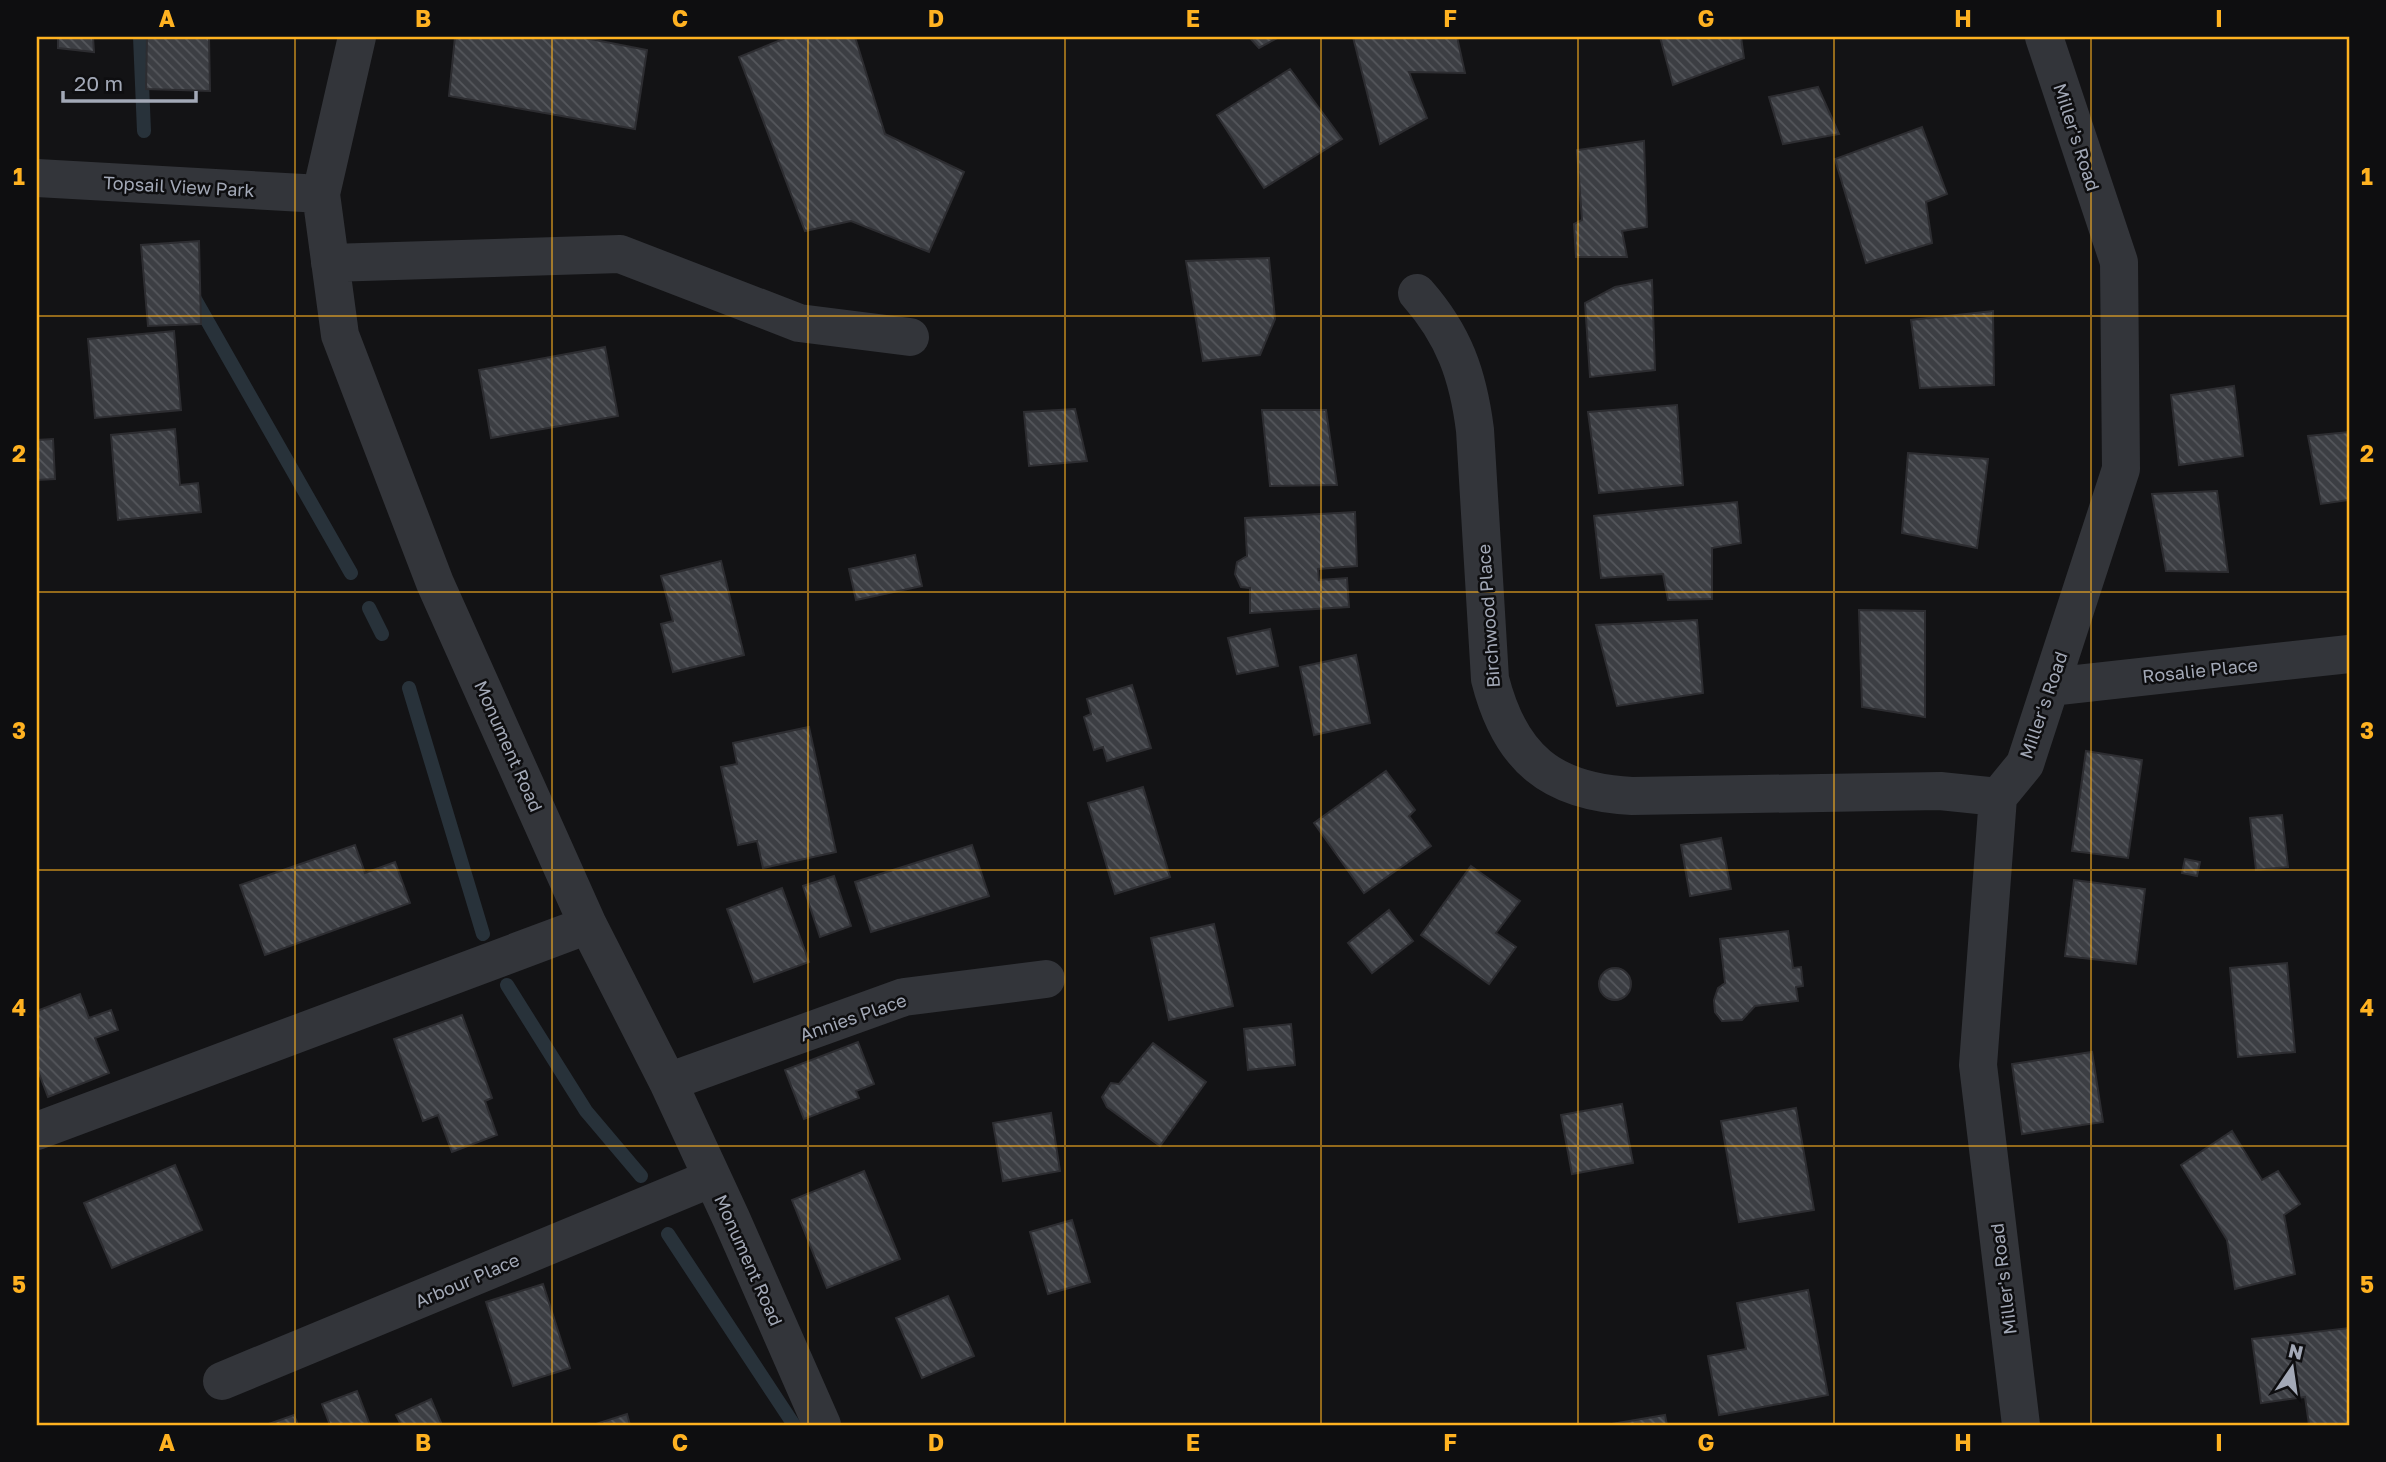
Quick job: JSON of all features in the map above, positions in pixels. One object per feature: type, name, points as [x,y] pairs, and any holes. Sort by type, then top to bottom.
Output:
[{"type":"street","name":"Monument Road","points":[[357,37],[321,194],[340,335],[435,583],[588,925],[668,1082],[822,1425]]},
{"type":"street","name":"Miller's Road","points":[[2021,1425],[1978,1065],[1998,797],[2025,764],[2120,469],[2119,262],[2044,37]]},
{"type":"street","name":"Topsail View Park","points":[[37,178],[321,194]]},
{"type":"street","points":[[330,263],[620,254],[799,323],[910,337]]},
{"type":"street","name":"Birchwood Place","points":[[1417,293],[1436,315],[1453,343],[1471,400],[1490,679],[1496,706],[1509,733],[1527,755],[1549,775],[1575,787],[1606,795],[1940,791],[1998,797]]},
{"type":"street","name":"Rosalie Place","points":[[2050,687],[2349,654]]},
{"type":"street","points":[[37,1131],[588,925]]},
{"type":"street","name":"Annies Place","points":[[668,1082],[904,998],[1046,979]]},
{"type":"street","name":"Arbour Place","points":[[222,1381],[712,1178]]},
{"type":"building","points":[[58,37],[93,37],[94,52],[58,48]]},
{"type":"building","points":[[147,37],[209,37],[210,91],[146,89]]},
{"type":"building","points":[[455,37],[580,37],[647,50],[635,129],[449,96]]},
{"type":"building","points":[[788,37],[855,37],[885,134],[964,172],[929,252],[851,221],[805,231],[739,57]]},
{"type":"building","points":[[1249,37],[1279,37],[1259,48]]},
{"type":"building","points":[[1353,37],[1457,37],[1465,73],[1409,72],[1427,118],[1380,144]]},
{"type":"building","points":[[1660,37],[1741,37],[1744,58],[1673,85]]},
{"type":"building","points":[[1290,69],[1342,139],[1264,188],[1217,115]]},
{"type":"building","points":[[1818,87],[1839,134],[1783,144],[1769,97]]},
{"type":"building","points":[[1922,127],[1947,194],[1926,202],[1932,243],[1866,263],[1835,159]]},
{"type":"building","points":[[1644,141],[1647,227],[1622,231],[1627,257],[1576,257],[1574,224],[1582,220],[1577,150]]},
{"type":"building","points":[[199,241],[201,324],[148,326],[141,245]]},
{"type":"building","points":[[1269,258],[1275,319],[1260,355],[1203,361],[1186,261]]},
{"type":"building","points":[[1652,280],[1655,370],[1590,377],[1585,303],[1615,287]]},
{"type":"building","points":[[1993,311],[1994,385],[1920,388],[1911,320]]},
{"type":"building","points":[[174,331],[181,410],[95,418],[88,339]]},
{"type":"building","points":[[605,347],[618,416],[491,438],[479,370]]},
{"type":"building","points":[[2234,386],[2243,456],[2179,465],[2171,395]]},
{"type":"building","points":[[1677,405],[1683,485],[1599,493],[1588,412]]},
{"type":"building","points":[[1075,409],[1087,461],[1029,466],[1024,412]]},
{"type":"building","points":[[1262,410],[1326,410],[1337,485],[1270,486]]},
{"type":"building","points":[[175,429],[180,485],[198,483],[201,512],[118,520],[111,435]]},
{"type":"building","points":[[2349,432],[2349,500],[2321,504],[2308,436]]},
{"type":"building","points":[[53,439],[55,479],[37,480],[37,440]]},
{"type":"building","points":[[1908,453],[1988,459],[1977,548],[1902,533]]},
{"type":"building","points":[[2217,491],[2228,572],[2166,571],[2152,494]]},
{"type":"building","points":[[1737,502],[1741,543],[1712,548],[1712,599],[1668,600],[1663,574],[1601,578],[1594,516]]},
{"type":"building","points":[[1355,512],[1357,566],[1318,569],[1319,580],[1347,578],[1349,607],[1250,613],[1250,588],[1241,587],[1235,574],[1237,562],[1247,556],[1245,518]]},
{"type":"building","points":[[915,555],[922,586],[856,600],[849,569]]},
{"type":"building","points":[[721,561],[744,655],[673,672],[661,624],[673,621],[661,576]]},
{"type":"building","points":[[1859,610],[1925,611],[1925,717],[1862,707]]},
{"type":"building","points":[[1697,620],[1703,693],[1617,706],[1596,625]]},
{"type":"building","points":[[1270,629],[1278,666],[1237,674],[1228,638]]},
{"type":"building","points":[[1356,655],[1370,723],[1314,735],[1300,667]]},
{"type":"building","points":[[1132,685],[1151,748],[1107,761],[1103,747],[1094,750],[1084,717],[1091,714],[1087,699]]},
{"type":"building","points":[[809,727],[836,852],[763,868],[757,841],[738,845],[721,767],[737,764],[733,743]]},
{"type":"building","points":[[2086,751],[2142,760],[2128,858],[2072,851]]},
{"type":"building","points":[[1386,771],[1415,810],[1409,816],[1431,846],[1364,893],[1314,823]]},
{"type":"building","points":[[1143,787],[1170,877],[1115,894],[1088,803]]},
{"type":"building","points":[[2282,815],[2288,867],[2256,870],[2250,818]]},
{"type":"building","points":[[1721,838],[1731,889],[1690,896],[1681,845]]},
{"type":"building","points":[[355,845],[365,873],[395,862],[410,903],[265,955],[240,885]]},
{"type":"building","points":[[972,845],[989,896],[871,932],[855,882]]},
{"type":"building","points":[[2185,859],[2200,862],[2197,876],[2182,873]]},
{"type":"building","points":[[1471,866],[1520,901],[1496,933],[1516,947],[1489,984],[1421,935]]},
{"type":"building","points":[[834,876],[851,926],[820,937],[803,886]]},
{"type":"building","points":[[2074,880],[2145,889],[2136,964],[2065,956]]},
{"type":"building","points":[[782,888],[809,962],[754,982],[727,909]]},
{"type":"building","points":[[1389,910],[1413,941],[1372,973],[1348,943]]},
{"type":"building","points":[[1214,924],[1233,1006],[1169,1020],[1151,938]]},
{"type":"building","points":[[1788,931],[1793,968],[1801,967],[1803,986],[1796,987],[1798,1001],[1755,1006],[1742,1020],[1722,1021],[1715,1012],[1714,1000],[1718,988],[1725,983],[1720,939]]},
{"type":"building","points":[[2287,963],[2295,1052],[2238,1057],[2230,968]]},
{"type":"building","points":[[1615,968],[1626,973],[1631,984],[1626,995],[1615,1000],[1604,995],[1599,984],[1604,973]]},
{"type":"building","points":[[80,994],[89,1018],[111,1010],[118,1030],[95,1038],[109,1073],[48,1097],[37,1068],[37,1011]]},
{"type":"building","points":[[462,1015],[492,1098],[485,1101],[497,1135],[452,1152],[438,1115],[423,1121],[394,1039]]},
{"type":"building","points":[[1291,1024],[1295,1065],[1248,1070],[1244,1029]]},
{"type":"building","points":[[858,1042],[874,1084],[856,1091],[859,1098],[804,1119],[785,1070]]},
{"type":"building","points":[[1153,1043],[1206,1082],[1160,1146],[1107,1107],[1102,1097],[1111,1083],[1119,1084]]},
{"type":"building","points":[[2092,1052],[2103,1122],[2022,1134],[2012,1064]]},
{"type":"building","points":[[1622,1104],[1633,1163],[1572,1174],[1561,1115]]},
{"type":"building","points":[[1796,1108],[1814,1210],[1739,1222],[1721,1121]]},
{"type":"building","points":[[1051,1113],[1060,1171],[1003,1181],[993,1123]]},
{"type":"building","points":[[2232,1131],[2262,1180],[2278,1171],[2300,1204],[2284,1215],[2295,1274],[2235,1289],[2227,1240],[2181,1165]]},
{"type":"building","points":[[175,1165],[202,1230],[112,1268],[84,1203]]},
{"type":"building","points":[[864,1171],[900,1259],[827,1288],[792,1200]]},
{"type":"building","points":[[1072,1220],[1090,1282],[1048,1294],[1030,1232]]},
{"type":"building","points":[[543,1284],[570,1368],[513,1386],[486,1302]]},
{"type":"building","points":[[1808,1290],[1828,1395],[1719,1415],[1708,1356],[1746,1349],[1737,1303]]},
{"type":"building","points":[[948,1296],[974,1356],[922,1378],[896,1318]]},
{"type":"building","points":[[2349,1328],[2349,1425],[2309,1425],[2305,1397],[2261,1403],[2252,1339]]},
{"type":"building","points":[[357,1391],[370,1425],[330,1425],[322,1404]]},
{"type":"building","points":[[431,1399],[442,1425],[401,1425],[396,1415]]},
{"type":"building","points":[[627,1414],[630,1425],[593,1425]]},
{"type":"building","points":[[294,1415],[298,1425],[266,1425]]},
{"type":"building","points":[[1665,1415],[1667,1425],[1606,1425]]},
{"type":"waterway","points":[[140,37],[144,131]]},
{"type":"waterway","points":[[192,294],[351,573]]},
{"type":"waterway","points":[[369,608],[382,634]]},
{"type":"waterway","points":[[409,688],[483,934]]},
{"type":"waterway","points":[[507,985],[586,1111],[641,1176]]},
{"type":"waterway","points":[[668,1234],[794,1425]]}]
